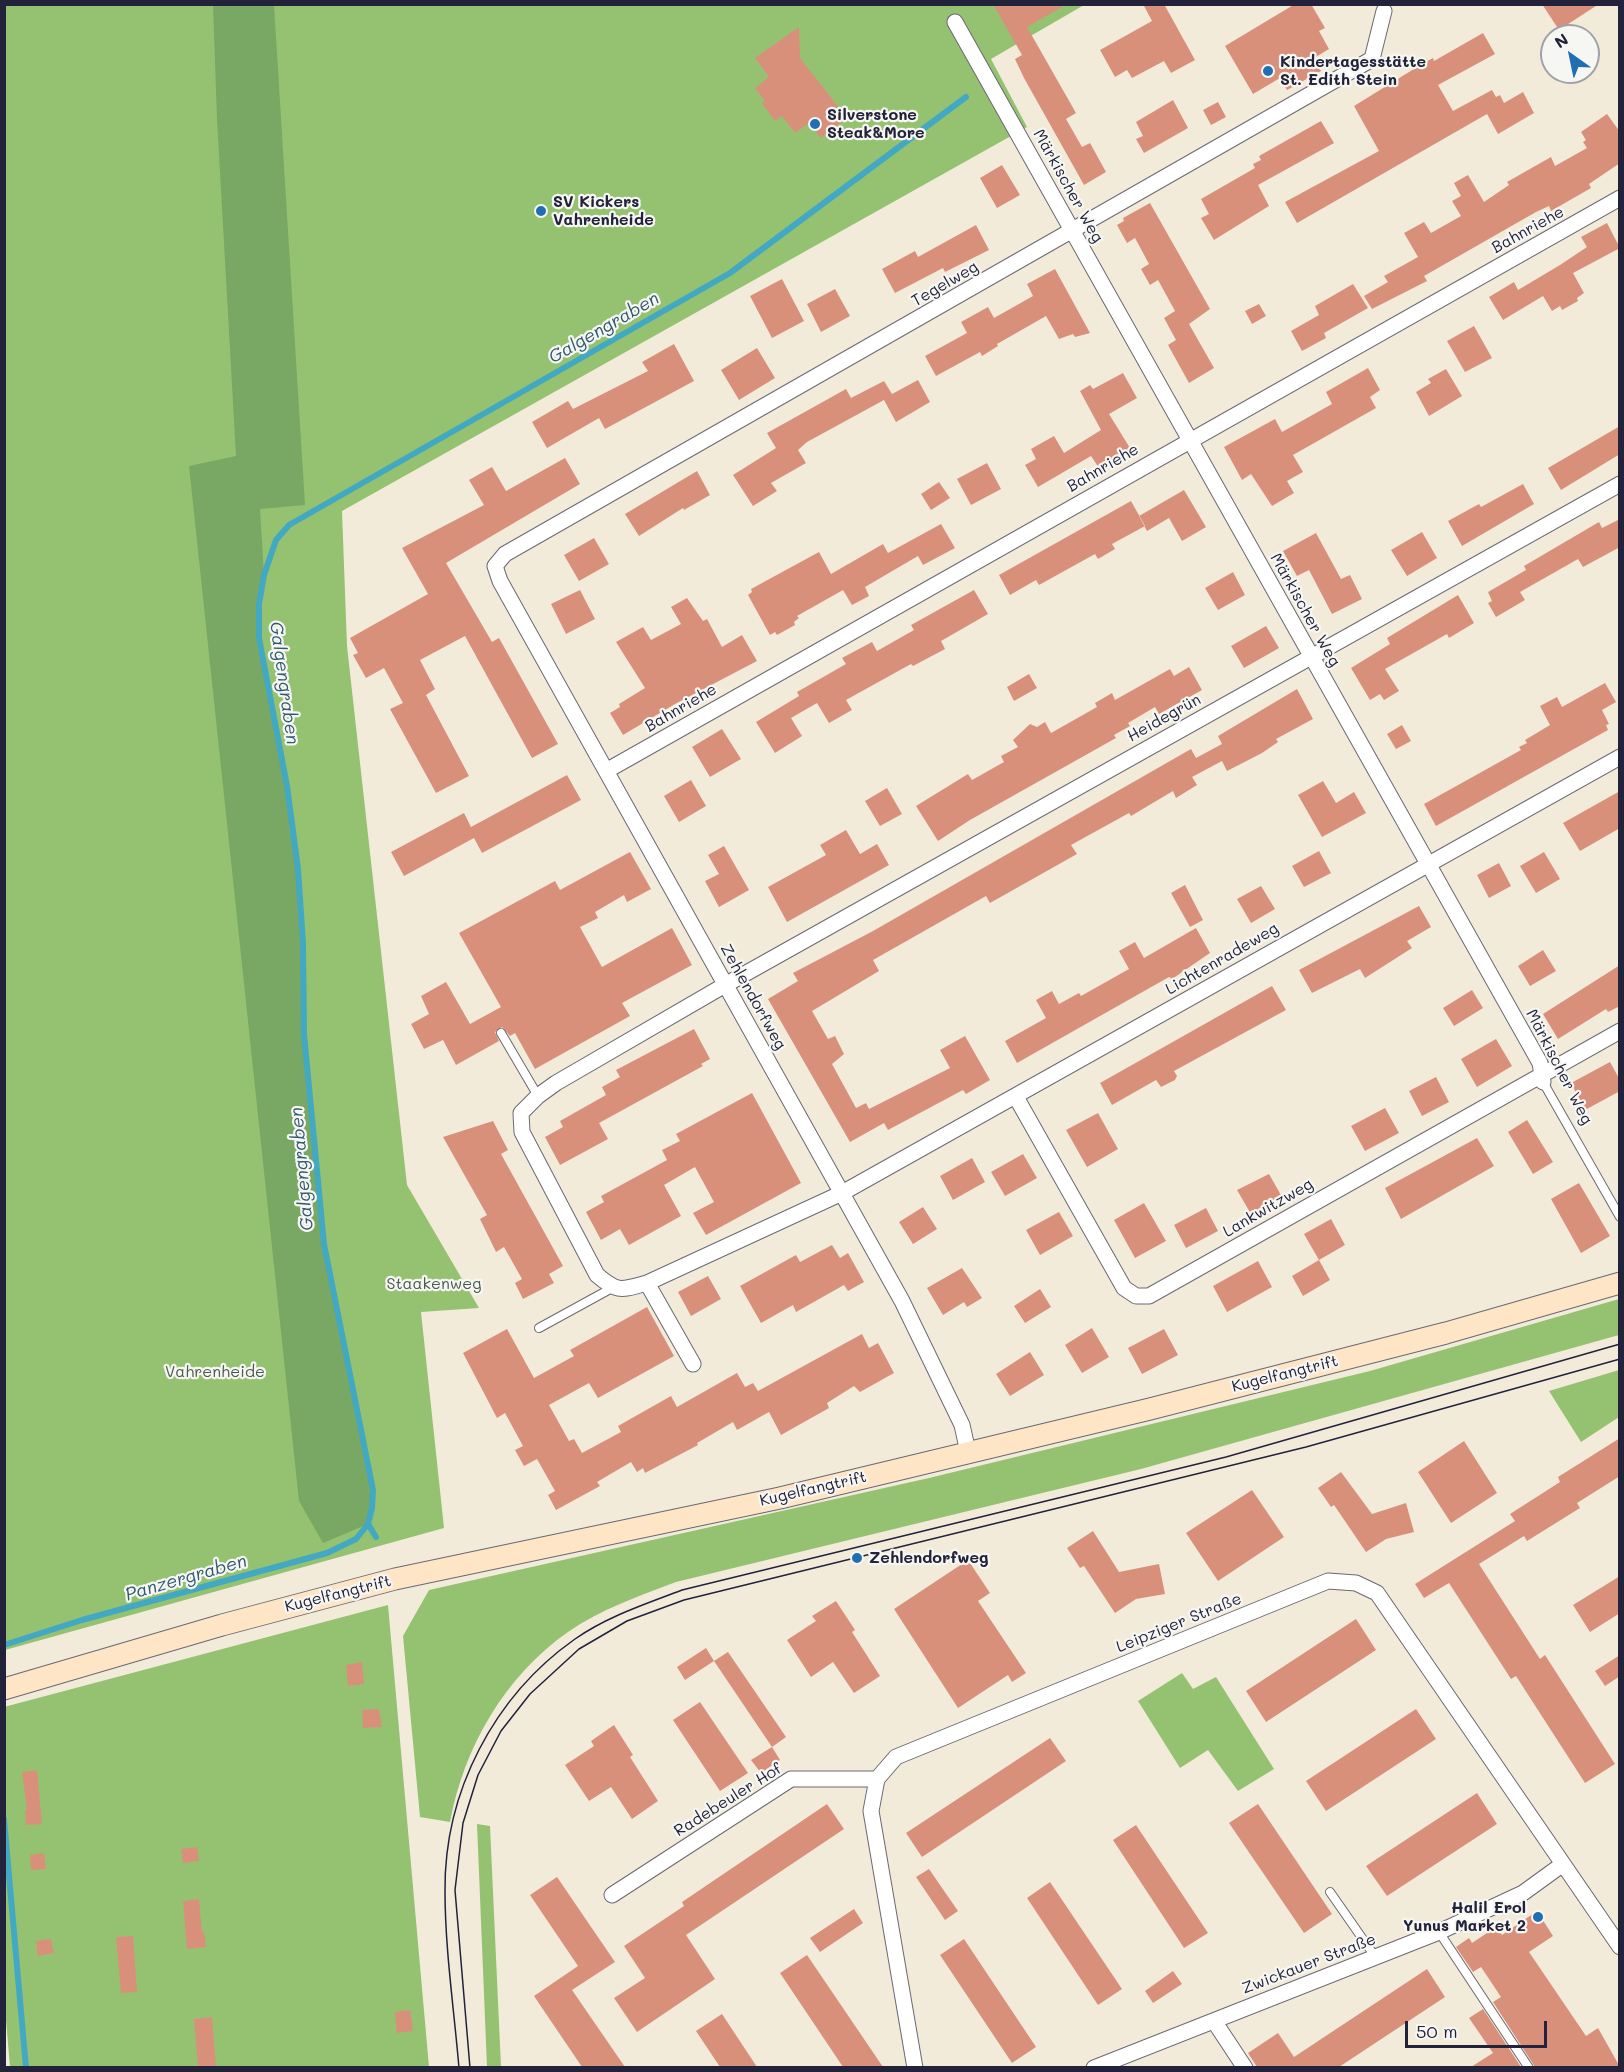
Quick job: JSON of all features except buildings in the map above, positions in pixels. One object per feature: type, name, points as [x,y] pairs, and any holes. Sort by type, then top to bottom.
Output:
[{"type":"street","name":"Tegelweg","points":[[495,566],[505,554],[1073,232],[1372,59],[1389,8]]},
{"type":"street","name":"Märkischer Weg","points":[[955,22],[1540,1063],[1542,1078]]},
{"type":"street","name":"Bahnriehe","points":[[606,771],[1620,198]]},
{"type":"street","name":"Heidegrün","points":[[725,985],[1620,484]]},
{"type":"street","name":"Zehlendorfweg","points":[[495,566],[500,580],[907,1311],[962,1425],[968,1452]]},
{"type":"street","name":"Lichtenradeweg","points":[[842,1192],[1016,1097],[1620,757]]},
{"type":"street","points":[[725,985],[537,1096],[521,1113],[522,1132],[597,1275],[612,1288],[627,1288],[647,1283],[842,1192]]},
{"type":"street","name":"Lankwitzweg","points":[[1016,1097],[1124,1288],[1136,1296],[1149,1296],[1542,1078],[1620,1031]]},
{"type":"street","points":[[647,1283],[693,1364]]},
{"type":"street","name":"Kugelfangtrift","points":[[4,1689],[222,1625],[424,1572],[780,1498],[1435,1336],[1620,1283]]},
{"type":"street","name":"Leipziger Straße","points":[[877,1779],[896,1757],[907,1752],[1328,1581],[1356,1583],[1377,1593],[1620,1947]]},
{"type":"street","name":"Radebeuler Hof","points":[[612,1895],[791,1779],[877,1779]]},
{"type":"street","points":[[877,1779],[871,1811],[915,2067]]},
{"type":"street","name":"Zwickauer Straße","points":[[1094,2067],[1439,1932],[1523,1893],[1563,1864]]},
{"type":"street","points":[[1214,2021],[1245,2067]]},
{"type":"lane","points":[[501,1033],[537,1096]]},
{"type":"lane","name":"Märkischer Weg","points":[[1542,1078],[1620,1217]]},
{"type":"lane","points":[[539,1328],[612,1288]]},
{"type":"lane","points":[[1330,1892],[1376,1958]]},
{"type":"lane","points":[[1439,1932],[1529,2067]]},
{"type":"green space","name":"Vahrenheide","points":[[4,5],[1084,5],[991,59],[1027,127],[342,511],[347,646],[407,1185],[479,1308],[421,1312],[444,1528],[5,1650]]},
{"type":"green space","points":[[213,5],[274,5],[305,505],[260,509],[264,575],[259,604],[259,638],[287,786],[298,869],[303,943],[304,1034],[324,1244],[373,1490],[368,1524],[323,1543],[299,1501],[189,466],[236,456],[217,119]]},
{"type":"green space","points":[[1619,1299],[1619,1335],[1141,1469],[676,1582],[620,1604],[568,1632],[545,1650],[507,1692],[491,1715],[465,1767],[450,1822],[420,1817],[403,1636],[429,1590],[929,1478],[1370,1371]]},
{"type":"green space","points":[[1619,1370],[1619,1417],[1581,1442],[1549,1391]]},
{"type":"green space","points":[[388,1605],[429,2067],[10,2067],[4,1997],[4,1707]]},
{"type":"green space","points":[[1182,1673],[1193,1689],[1216,1677],[1274,1769],[1238,1791],[1208,1750],[1180,1768],[1138,1701]]},
{"type":"green space","points":[[477,1824],[490,1826],[501,2067],[487,2067]]},
{"type":"waterway","name":"Galgengraben","points":[[376,1537],[368,1524],[373,1490],[324,1244],[304,1034],[303,943],[298,869],[287,786],[259,638],[259,604],[264,575],[276,540],[289,525],[730,273],[966,97]]},
{"type":"waterway","name":"Panzergraben","points":[[4,1645],[82,1620],[327,1553],[356,1539],[368,1524]]},
{"type":"waterway","points":[[4,1819],[26,2068]]},
{"type":"tram line","points":[[459,2068],[445,1913],[447,1854],[454,1818],[464,1783],[479,1749],[498,1718],[520,1688],[546,1662],[575,1639],[627,1611],[682,1590],[1226,1457],[1620,1344]]},
{"type":"tram line","points":[[470,2068],[455,1890],[463,1823],[478,1775],[501,1731],[530,1694],[579,1649],[627,1621],[684,1600],[1306,1447],[1620,1359]]},
{"type":"place","name":"Kindertagesstätte St. Edith Stein","points":[[1268,71]]},
{"type":"place","name":"Silverstone Steak&More","points":[[815,124]]},
{"type":"place","name":"SV Kickers Vahrenheide","points":[[541,211]]},
{"type":"place","name":"Zehlendorfweg","points":[[857,1558]]},
{"type":"place","name":"Halil Erol Yunus Market 2","points":[[1538,1917]]},
{"type":"park label","name":"Staakenweg","points":[[434,1284]]}]
